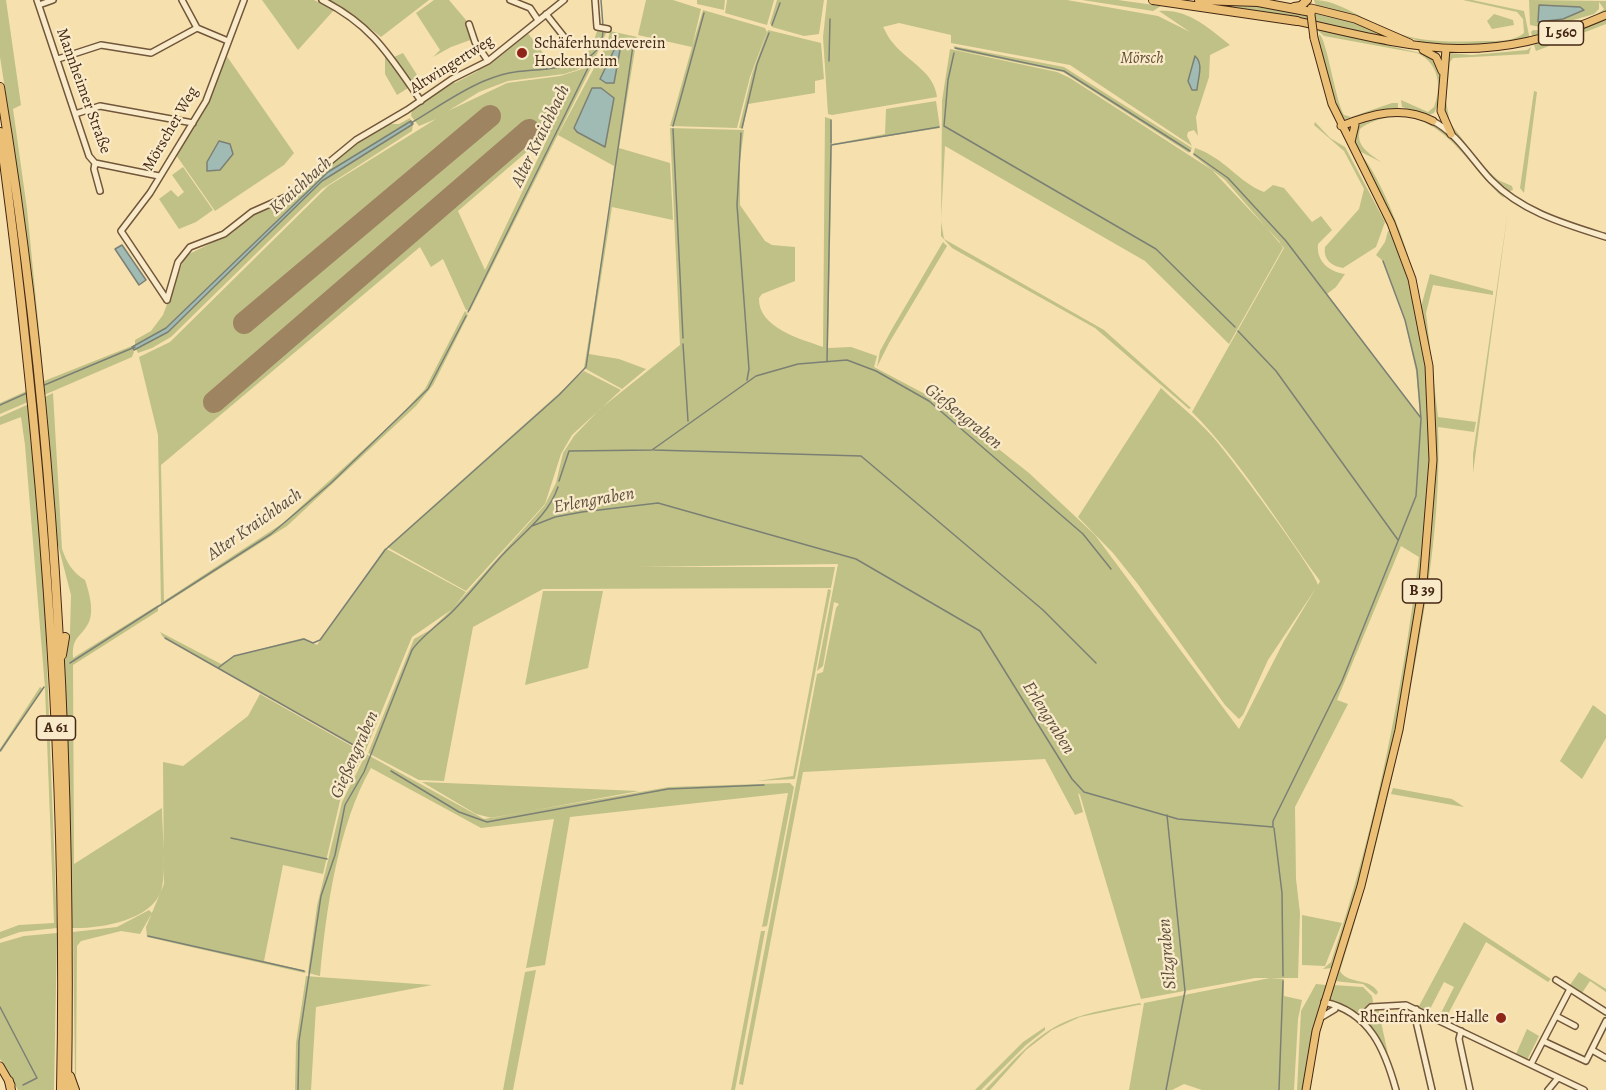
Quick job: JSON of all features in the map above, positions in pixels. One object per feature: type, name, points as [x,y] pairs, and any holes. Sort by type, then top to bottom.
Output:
[{"type":"highway","points":[[1153,0],[1297,21]]},
{"type":"highway","points":[[1191,0],[1297,21]]},
{"type":"highway","points":[[1199,0],[1310,7]]},
{"type":"highway","name":"A 61","points":[[0,87],[34,383],[46,551],[57,740],[61,876],[61,1090]]},
{"type":"highway","name":"A 61","points":[[0,132],[34,383]]},
{"type":"highway","name":"A 61","points":[[36,406],[52,539],[60,670],[67,876],[67,1090]]},
{"type":"highway","points":[[52,539],[58,562]]},
{"type":"highway","points":[[60,670],[65,637]]},
{"type":"highway","name":"A 61","points":[[68,1070],[75,1090]]},
{"type":"main road","points":[[1310,7],[1356,19],[1436,57],[1443,76]]},
{"type":"main road","name":"B 39","points":[[1306,1090],[1312,1047],[1376,831],[1399,730],[1423,584],[1433,460],[1430,366],[1415,291],[1391,223],[1341,126],[1324,79],[1314,38],[1310,7]]},
{"type":"main road","name":"L 560","points":[[1413,46],[1479,49],[1525,43],[1558,34],[1606,15]]},
{"type":"main road","points":[[1297,21],[1413,46]]},
{"type":"main road","points":[[1446,49],[1441,99],[1442,111],[1451,134]]},
{"type":"main road","points":[[1433,121],[1441,99]]},
{"type":"main road","points":[[1433,121],[1442,111]]},
{"type":"main road","points":[[1341,126],[1372,115],[1390,112],[1411,113],[1433,121]]},
{"type":"main road","points":[[1341,126],[1348,128],[1372,115]]},
{"type":"main road","points":[[1352,147],[1351,136],[1355,125]]},
{"type":"main road","points":[[0,1066],[11,1087]]},
{"type":"street","points":[[38,3],[53,0]]},
{"type":"street","points":[[182,0],[197,28],[228,41]]},
{"type":"street","name":"Mörscher Weg","points":[[121,231],[150,193],[206,101],[244,0]]},
{"type":"street","points":[[322,0],[347,13],[370,32],[421,101]]},
{"type":"street","points":[[510,0],[530,8],[538,20]]},
{"type":"street","name":"Altwingertweg","points":[[121,231],[167,300],[178,262],[190,247],[224,234],[252,212],[288,196],[356,140],[407,110],[452,79],[488,61],[564,0]]},
{"type":"street","points":[[595,0],[597,27],[604,28]]},
{"type":"street","name":"Mannheimer Straße","points":[[38,3],[89,156],[95,163],[94,169],[100,191]]},
{"type":"street","points":[[546,14],[569,43]]},
{"type":"street","points":[[469,24],[475,42],[488,61]]},
{"type":"street","points":[[57,59],[101,45],[152,53],[197,28]]},
{"type":"street","points":[[75,114],[100,106],[193,123]]},
{"type":"street","points":[[1433,121],[1451,134],[1491,181],[1510,197],[1545,217],[1606,237]]},
{"type":"street","points":[[95,163],[159,176]]},
{"type":"street","points":[[1556,980],[1606,1012]]},
{"type":"street","points":[[1531,1064],[1570,990]]},
{"type":"street","points":[[1324,1002],[1359,1019],[1381,1045],[1396,1090]]},
{"type":"street","points":[[1359,1019],[1368,1010],[1377,1006],[1401,1004],[1416,1009],[1584,1090]]},
{"type":"street","points":[[1320,1018],[1338,1009]]},
{"type":"street","points":[[1416,1009],[1416,1021],[1432,1090]]},
{"type":"street","points":[[1556,1016],[1575,1026]]},
{"type":"street","points":[[1543,1041],[1586,1061],[1606,1021]]},
{"type":"street","points":[[1461,1031],[1459,1039],[1470,1090]]},
{"type":"street","points":[[1592,1050],[1606,1058]]},
{"type":"street","points":[[1548,1090],[1558,1078]]},
{"type":"green space","points":[[0,0],[6,0],[21,105],[13,109],[27,209],[44,381],[132,346],[134,352],[132,357],[0,414],[0,403],[42,384],[18,173],[0,57]]},
{"type":"green space","points":[[262,0],[314,0],[334,10],[298,50]]},
{"type":"green space","points":[[326,0],[429,0],[381,37],[350,13]]},
{"type":"green space","points":[[434,0],[449,0],[466,20],[473,39],[433,57],[440,50],[416,13]]},
{"type":"green space","points":[[646,0],[673,0],[701,9],[692,47],[638,35]]},
{"type":"green space","points":[[697,0],[725,0],[724,10],[697,4]]},
{"type":"green space","points":[[727,0],[774,0],[767,25],[725,13]]},
{"type":"green space","points":[[777,0],[824,0],[819,34],[804,36],[772,27],[770,23]]},
{"type":"green space","name":"Mörsch","points":[[827,0],[1067,0],[1158,16],[1190,32],[1159,11],[1170,11],[1198,21],[1230,45],[1210,55],[1209,77],[1196,117],[1198,136],[1194,130],[1188,132],[1187,136],[1192,146],[1070,65],[951,43],[951,35],[899,23],[883,27],[899,50],[926,73],[935,88],[937,97],[832,115],[828,114],[823,37]]},
{"type":"green space","points":[[1082,0],[1118,0],[1161,6],[1153,11]]},
{"type":"green space","points":[[1314,0],[1343,7],[1391,31],[1425,40],[1499,41],[1515,38],[1524,33],[1523,19],[1517,12],[1463,0],[1472,0],[1524,11],[1530,40],[1499,45],[1425,43],[1316,6]]},
{"type":"green space","points":[[1529,0],[1606,1],[1606,12],[1533,39],[1531,32],[1533,30],[1549,29],[1570,24],[1591,17],[1604,9],[1599,2],[1599,9],[1594,14],[1546,28],[1530,25]]},
{"type":"green space","points":[[1242,2],[1307,14],[1308,19],[1316,21],[1314,11],[1344,17],[1401,41],[1216,3]]},
{"type":"green space","points":[[703,10],[765,28],[767,32],[750,77],[737,128],[670,126]]},
{"type":"green space","points":[[1494,14],[1513,20],[1514,25],[1492,29],[1487,21]]},
{"type":"green space","points":[[1606,18],[1606,24],[1536,51],[1534,45]]},
{"type":"green space","points":[[598,28],[607,31],[592,65],[564,74],[508,81],[479,92],[448,111],[507,83],[560,76],[592,66],[470,311],[466,310],[443,259],[431,267],[420,247],[161,465],[164,601],[283,523],[396,420],[425,389],[465,311],[468,315],[433,385],[416,406],[287,526],[161,606],[158,435],[139,357],[170,342],[328,186],[436,119],[419,126],[411,116],[412,109],[453,80],[455,83],[478,71],[477,68],[488,63],[527,32],[553,66],[571,62],[583,56],[588,51]],"holes":[[[551,131],[485,270],[458,211]]]},
{"type":"green space","points":[[1316,29],[1433,56],[1441,84],[1434,113],[1429,115],[1402,107],[1401,100],[1428,112],[1434,107],[1438,91],[1437,76],[1424,57],[1417,53],[1324,36]]},
{"type":"green space","points":[[768,30],[821,43],[824,79],[815,81],[815,93],[748,104],[743,128],[739,128],[752,74]]},
{"type":"green space","points":[[610,31],[637,37],[619,148],[670,163],[673,220],[612,207],[589,354],[619,359],[646,369],[622,389],[584,368],[610,207],[614,166],[558,135],[607,44]]},
{"type":"green space","points":[[1319,34],[1325,47],[1337,97],[1344,115],[1351,117],[1392,103],[1398,103],[1398,108],[1378,110],[1342,120],[1320,51]]},
{"type":"green space","points":[[953,46],[1064,67],[1192,148],[1189,153],[1063,72],[957,50]]},
{"type":"green space","points":[[1531,47],[1529,54],[1453,58],[1450,62],[1446,101],[1450,123],[1484,167],[1498,180],[1512,186],[1513,190],[1507,192],[1494,181],[1446,122],[1444,115],[1449,53],[1472,55],[1527,50]]},
{"type":"green space","points":[[950,49],[1057,72],[1070,78],[1212,170],[1283,248],[1229,344],[1145,261],[945,146],[941,219],[942,101]]},
{"type":"green space","points":[[403,53],[421,81],[412,86],[394,57]]},
{"type":"green space","points":[[226,55],[294,153],[284,165],[215,211],[176,155],[204,111]]},
{"type":"green space","points":[[385,55],[408,88],[397,95],[385,74]]},
{"type":"green space","points":[[1534,91],[1537,92],[1524,193],[1520,188]]},
{"type":"green space","points":[[936,101],[940,128],[832,145],[828,348],[851,347],[877,356],[874,367],[925,394],[1029,473],[1095,535],[1239,729],[1284,641],[1316,588],[1268,660],[1243,715],[1239,719],[1225,705],[1137,583],[1113,553],[1078,517],[1161,388],[1200,423],[1221,447],[1288,537],[1318,585],[1320,581],[1259,494],[1227,451],[1192,412],[1284,248],[1225,180],[1193,155],[1195,148],[1215,158],[1255,188],[1264,192],[1273,185],[1284,188],[1312,222],[1321,216],[1332,230],[1318,244],[1319,256],[1329,268],[1345,274],[1336,287],[1327,294],[1420,416],[1416,371],[1405,321],[1383,261],[1376,255],[1385,242],[1388,231],[1391,231],[1408,276],[1427,368],[1430,483],[1417,610],[1401,706],[1366,859],[1332,968],[1323,969],[1331,962],[1347,912],[1374,812],[1395,712],[1419,557],[1401,546],[1337,700],[1348,704],[1295,807],[1296,879],[1300,913],[1298,978],[1255,978],[1141,999],[1080,795],[1078,793],[1083,812],[1075,815],[1045,759],[803,772],[743,1085],[739,1084],[817,674],[823,672],[836,608],[839,604],[834,602],[823,666],[817,671],[838,564],[638,567],[835,567],[831,588],[543,589],[473,627],[444,781],[419,780],[368,753],[414,639],[430,630],[451,610],[412,637],[365,752],[163,637],[160,632],[221,664],[234,656],[303,638],[317,645],[385,548],[466,592],[454,607],[545,505],[556,483],[563,453],[574,436],[600,409],[680,345],[670,128],[744,130],[740,161],[740,205],[765,241],[772,245],[795,247],[795,281],[762,294],[759,298],[761,308],[765,317],[782,331],[823,347],[825,117],[831,119],[832,144],[885,134],[886,109]]},
{"type":"green space","points":[[1394,114],[1420,118],[1435,124],[1484,171],[1504,198],[1440,132],[1409,117],[1390,117],[1370,123],[1360,129],[1361,145],[1381,162],[1357,150],[1353,138],[1355,127],[1370,119]]},
{"type":"green space","points":[[410,118],[411,121],[328,172],[166,328],[135,345],[135,340],[151,331],[163,315],[185,256],[232,233],[256,212],[280,206],[356,142],[389,124],[399,124]]},
{"type":"green space","points":[[1315,122],[1330,138],[1345,147],[1385,222],[1376,247],[1343,268],[1329,262],[1325,255],[1325,247],[1359,209],[1364,189],[1344,151],[1314,125]]},
{"type":"green space","points":[[413,124],[412,131],[322,189],[171,337],[138,353],[136,349],[168,332],[316,186],[337,170]]},
{"type":"green space","points":[[1361,155],[1369,165],[1385,196],[1407,252],[1415,281],[1396,228]]},
{"type":"green space","points":[[183,167],[213,210],[196,222],[179,229],[159,199],[171,190],[178,197],[184,192],[172,175]]},
{"type":"green space","points":[[1508,210],[1473,473],[1473,454]]},
{"type":"green space","points":[[941,222],[944,239],[1104,330],[1191,408],[1189,409],[1095,328],[952,248],[941,236]]},
{"type":"green space","points":[[943,242],[947,246],[877,367],[880,351]]},
{"type":"green space","points":[[1430,274],[1493,291],[1493,295],[1433,285],[1426,313],[1438,417],[1476,422],[1474,432],[1438,427],[1438,484],[1434,540],[1417,653],[1384,813],[1340,971],[1348,978],[1374,987],[1378,992],[1376,995],[1363,984],[1334,981],[1383,807],[1429,545],[1435,417],[1430,354],[1421,307]]},
{"type":"green space","points":[[584,371],[621,390],[572,435],[561,454],[545,504],[466,591],[387,547]]},
{"type":"green space","points":[[53,393],[62,549],[71,567],[85,580],[91,608],[88,624],[75,642],[73,658],[158,605],[158,611],[73,665],[74,864],[162,808],[164,851],[161,891],[147,910],[109,925],[83,928],[72,928],[64,660],[70,632],[71,595],[57,541],[43,398]]},
{"type":"green space","points":[[29,404],[45,611],[57,928],[20,932],[0,939],[0,932],[19,925],[54,923],[45,688],[25,445],[21,417],[0,425],[0,417]]},
{"type":"green space","points":[[828,589],[831,590],[795,779],[757,781],[793,776]]},
{"type":"green space","points":[[543,591],[603,591],[588,668],[525,685]]},
{"type":"green space","points":[[40,687],[43,689],[1,752],[0,749]]},
{"type":"green space","points":[[260,694],[364,753],[340,801],[323,874],[283,865],[264,961],[306,971],[305,973],[147,937],[146,927],[164,884],[163,762],[183,766],[248,716]]},
{"type":"green space","points":[[1593,705],[1606,715],[1606,738],[1582,779],[1560,761]]},
{"type":"green space","points":[[366,754],[484,819],[669,787],[790,783],[794,787],[767,926],[762,927],[788,793],[570,817],[545,965],[526,968],[554,819],[481,828],[371,768],[350,815],[335,869],[320,976],[308,973],[317,906],[342,802]]},
{"type":"green space","points":[[422,782],[639,791],[492,818],[476,814]]},
{"type":"green space","points":[[1393,788],[1452,799],[1464,807],[1391,794]]},
{"type":"green space","points":[[149,910],[152,913],[140,934],[121,931],[81,941],[77,946],[76,1077],[73,932],[117,927]]},
{"type":"green space","points":[[1302,915],[1342,923],[1325,966],[1302,965]]},
{"type":"green space","points":[[1464,922],[1551,979],[1548,982],[1486,942],[1445,1020],[1439,1017],[1454,987],[1444,982],[1428,1013],[1418,1008]]},
{"type":"green space","points":[[761,931],[765,931],[735,1090],[731,1090]]},
{"type":"green space","points":[[57,933],[54,1090],[18,1090],[0,1059],[0,943],[24,936]]},
{"type":"green space","points":[[536,970],[513,1090],[503,1090],[525,972]]},
{"type":"green space","points":[[1579,972],[1606,989],[1606,992],[1590,981],[1582,993],[1570,985]]},
{"type":"green space","points":[[306,976],[432,985],[316,1007],[311,1090],[295,1090],[296,1043]]},
{"type":"green space","points":[[1270,978],[1284,979],[1284,996],[1302,1000],[1298,1019],[1294,1090],[1202,1090],[1184,1084],[1172,1090],[1129,1090],[1144,1003]]},
{"type":"green space","points":[[1316,984],[1326,985],[1311,1044],[1303,1090],[1297,1090],[1301,1011]]},
{"type":"green space","points":[[1333,985],[1363,987],[1372,996],[1373,1002],[1362,1011],[1348,1011],[1330,1002]]},
{"type":"green space","points":[[1140,1003],[1141,1005],[1080,1017],[1052,1030],[1026,1050],[990,1090],[985,1090],[1033,1042],[1055,1027],[1076,1018],[1094,1012]]},
{"type":"green space","points":[[1378,1008],[1388,1054],[1363,1019],[1372,1009]]},
{"type":"green space","points":[[1045,1027],[1045,1030],[1026,1045],[981,1090],[975,1090],[1023,1042]]},
{"type":"green space","points":[[1527,1029],[1539,1036],[1527,1060],[1516,1054]]},
{"type":"water","points":[[1539,5],[1580,7],[1584,10],[1563,19],[1538,22]]},
{"type":"water","points":[[616,46],[620,50],[614,83],[606,83],[600,79]]},
{"type":"water","points":[[1195,56],[1198,59],[1200,71],[1197,90],[1192,90],[1188,81]]},
{"type":"water","points":[[592,88],[601,88],[614,98],[605,147],[577,132],[574,128]]},
{"type":"water","points":[[411,121],[413,124],[322,181],[168,332],[134,350],[132,347],[166,328],[328,172]]},
{"type":"water","points":[[219,141],[230,144],[233,154],[220,170],[207,171],[207,162]]},
{"type":"water","points":[[122,245],[146,280],[139,285],[115,249]]},
{"type":"waterway","name":"Kraichbach","points":[[601,0],[603,26]]},
{"type":"waterway","points":[[772,25],[780,3]]},
{"type":"waterway","points":[[673,126],[704,13]]},
{"type":"waterway","points":[[829,61],[830,19]]},
{"type":"waterway","name":"Kraichbach","points":[[411,123],[465,90],[495,77],[555,68],[582,61],[593,54],[600,44],[603,31]]},
{"type":"waterway","points":[[742,128],[757,64],[769,33]]},
{"type":"waterway","points":[[218,668],[234,656],[304,639],[313,643],[320,640],[385,550],[559,395],[586,367],[634,39]]},
{"type":"waterway","points":[[955,48],[1064,71],[1190,151]]},
{"type":"waterway","points":[[954,53],[948,80],[944,126],[1156,249],[1235,327]]},
{"type":"waterway","name":"Alter Kraichbach","points":[[585,59],[588,65]]},
{"type":"waterway","name":"Alter Kraichbach","points":[[468,312],[588,68]]},
{"type":"waterway","points":[[831,120],[831,143]]},
{"type":"waterway","points":[[827,361],[831,145],[939,127]]},
{"type":"waterway","points":[[673,129],[683,338]]},
{"type":"waterway","points":[[741,133],[737,205],[749,369],[747,380]]},
{"type":"waterway","points":[[1194,154],[1228,178],[1286,241],[1421,418]]},
{"type":"waterway","name":"Erlengraben","points":[[532,526],[555,517],[582,512],[658,503],[856,559],[980,631],[1072,779],[1084,792],[1178,819],[1273,827],[1273,821],[1342,681],[1416,496],[1421,419],[1417,370],[1405,320],[1383,261]]},
{"type":"waterway","name":"Alter Kraichbach","points":[[70,663],[271,534],[331,483],[428,389],[466,316]]},
{"type":"waterway","points":[[1238,331],[1276,371],[1398,540]]},
{"type":"waterway","points":[[683,344],[688,421]]},
{"type":"waterway","name":"Kraichbach","points":[[42,386],[135,347]]},
{"type":"waterway","name":"Gießengraben","points":[[559,481],[569,451],[652,450],[756,376],[798,364],[847,360],[876,371],[929,401],[1083,534],[1111,569]]},
{"type":"waterway","name":"Kraichbach","points":[[0,405],[27,393]]},
{"type":"waterway","points":[[654,450],[861,456],[1043,610],[1096,663]]},
{"type":"waterway","name":"Gießengraben","points":[[298,1090],[299,1041],[321,896],[335,855],[345,805],[364,772],[412,650],[425,635],[457,607],[505,552],[539,518],[547,509],[558,487]]},
{"type":"waterway","points":[[165,638],[364,751]]},
{"type":"waterway","name":"Alter Kraichbach","points":[[0,751],[44,687]]},
{"type":"waterway","points":[[391,771],[459,812],[487,822],[668,789],[764,785]]},
{"type":"waterway","name":"Silzgraben","points":[[1166,1090],[1185,991],[1167,815]]},
{"type":"waterway","points":[[1274,828],[1282,893],[1283,976]]},
{"type":"waterway","points":[[231,838],[327,859]]},
{"type":"waterway","points":[[148,936],[304,971]]},
{"type":"waterway","points":[[1279,1090],[1283,981]]},
{"type":"waterway","points":[[0,1007],[37,1078],[23,1085]]},
{"type":"runway","points":[[244,323],[490,116]]},
{"type":"runway","points":[[214,402],[529,130]]},
{"type":"place","name":"Schäferhundeverein Hockenheim","points":[[522,53]]},
{"type":"place","name":"Rheinfranken-Halle","points":[[1501,1018]]}]
